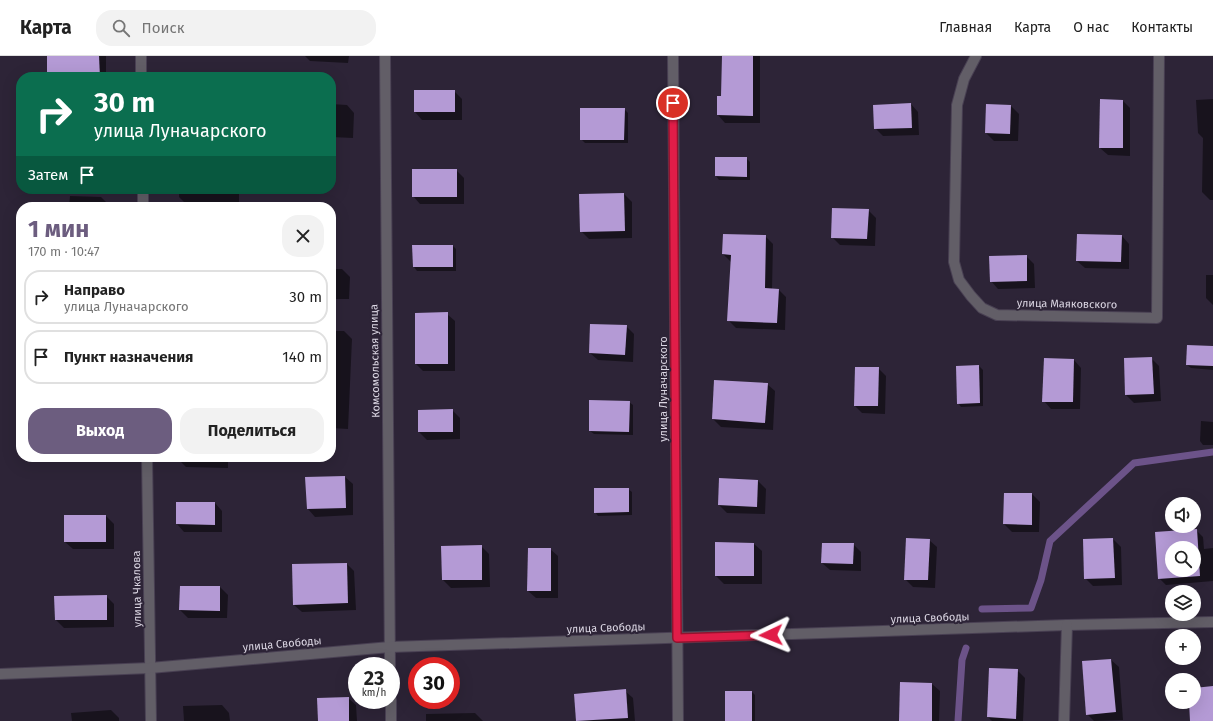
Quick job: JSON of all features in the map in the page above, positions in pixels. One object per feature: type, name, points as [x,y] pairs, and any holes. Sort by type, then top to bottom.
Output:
[{"type":"street","points":[[141,56],[141,72]]},
{"type":"street","name":"Комсомольская улица","points":[[385,56],[390,657]]},
{"type":"street","name":"улица Луначарского","points":[[673,56],[678,721]]},
{"type":"street","name":"улица Маяковского","points":[[976,56],[964,79],[957,105],[954,262],[959,280],[982,308],[998,315],[1157,318],[1158,56]]},
{"type":"street","name":"улица Чкалова","points":[[147,462],[151,721]]},
{"type":"street","name":"улица Свободы","points":[[0,674],[150,668],[390,647],[1067,625],[1213,622]]},
{"type":"street","points":[[1064,721],[1067,625]]},
{"type":"street","points":[[391,709],[391,721]]},
{"type":"building","points":[[47,56],[99,56],[100,72],[47,72]]},
{"type":"building","points":[[722,56],[753,56],[753,116],[717,115],[717,96],[721,96]]},
{"type":"building","points":[[414,90],[455,90],[455,112],[414,112]]},
{"type":"building","points":[[1100,99],[1123,100],[1123,148],[1099,148]]},
{"type":"building","points":[[911,103],[912,128],[874,129],[873,105]]},
{"type":"building","points":[[986,104],[1011,105],[1010,134],[985,133]]},
{"type":"building","points":[[580,108],[625,108],[624,140],[580,140]]},
{"type":"building","points":[[715,157],[747,157],[747,177],[715,176]]},
{"type":"building","points":[[412,169],[457,169],[457,197],[412,197]]},
{"type":"building","points":[[624,193],[625,231],[580,232],[579,194]]},
{"type":"building","points":[[832,208],[869,209],[867,239],[831,238]]},
{"type":"building","points":[[723,234],[766,235],[765,288],[779,289],[777,323],[727,321],[731,255],[722,254]]},
{"type":"building","points":[[1077,234],[1122,235],[1121,262],[1076,261]]},
{"type":"building","points":[[412,245],[453,245],[453,267],[413,267]]},
{"type":"building","points":[[1027,255],[1027,281],[990,282],[989,256]]},
{"type":"building","points":[[448,312],[448,364],[415,364],[415,313]]},
{"type":"building","points":[[590,324],[627,325],[625,355],[589,353]]},
{"type":"building","points":[[1187,345],[1213,346],[1213,366],[1186,365]]},
{"type":"building","points":[[1152,357],[1154,394],[1125,395],[1124,358]]},
{"type":"building","points":[[1044,358],[1074,359],[1073,402],[1042,402]]},
{"type":"building","points":[[979,365],[980,403],[957,404],[956,366]]},
{"type":"building","points":[[855,367],[879,367],[878,406],[854,406]]},
{"type":"building","points":[[714,380],[768,383],[765,423],[712,419]]},
{"type":"building","points":[[589,400],[630,401],[629,432],[589,431]]},
{"type":"building","points":[[453,409],[453,432],[418,432],[418,410]]},
{"type":"building","points":[[345,476],[346,508],[307,509],[305,477]]},
{"type":"building","points":[[719,478],[758,480],[757,507],[718,505]]},
{"type":"building","points":[[594,488],[629,488],[629,512],[594,513]]},
{"type":"building","points":[[1004,493],[1032,493],[1032,525],[1003,524]]},
{"type":"building","points":[[176,502],[215,502],[215,525],[176,524]]},
{"type":"building","points":[[64,515],[106,515],[106,542],[64,542]]},
{"type":"building","points":[[1155,532],[1197,533],[1198,541],[1165,541],[1165,577],[1186,577],[1158,579]]},
{"type":"building","points":[[906,538],[930,539],[928,580],[904,580]]},
{"type":"building","points":[[1113,538],[1115,578],[1084,579],[1083,539]]},
{"type":"building","points":[[715,542],[754,543],[754,576],[715,576]]},
{"type":"building","points":[[822,543],[854,543],[853,564],[821,563]]},
{"type":"building","points":[[482,545],[482,580],[442,580],[441,546]]},
{"type":"building","points":[[528,548],[551,548],[551,591],[527,591]]},
{"type":"building","points":[[347,563],[348,603],[293,605],[292,564]]},
{"type":"building","points":[[180,586],[220,586],[220,611],[179,610]]},
{"type":"building","points":[[107,595],[107,620],[55,620],[54,596]]},
{"type":"building","points":[[1111,659],[1116,712],[1086,715],[1082,661]]},
{"type":"building","points":[[989,668],[1018,669],[1016,719],[987,717]]},
{"type":"building","points":[[900,682],[932,683],[932,721],[899,721]]},
{"type":"building","points":[[1213,686],[1213,721],[1190,721],[1189,709],[1201,709],[1201,687]]},
{"type":"building","points":[[626,689],[628,718],[576,721],[574,694]]},
{"type":"building","points":[[725,691],[752,691],[752,721],[725,721]]},
{"type":"building","points":[[348,697],[349,721],[318,721],[317,698]]},
{"type":"waterway","points":[[982,609],[1031,608],[1041,580],[1050,541],[1134,463],[1213,452]]},
{"type":"waterway","points":[[958,721],[962,660],[966,648]]},
{"type":"route","points":[[673,103],[677,638],[771,635]]}]
